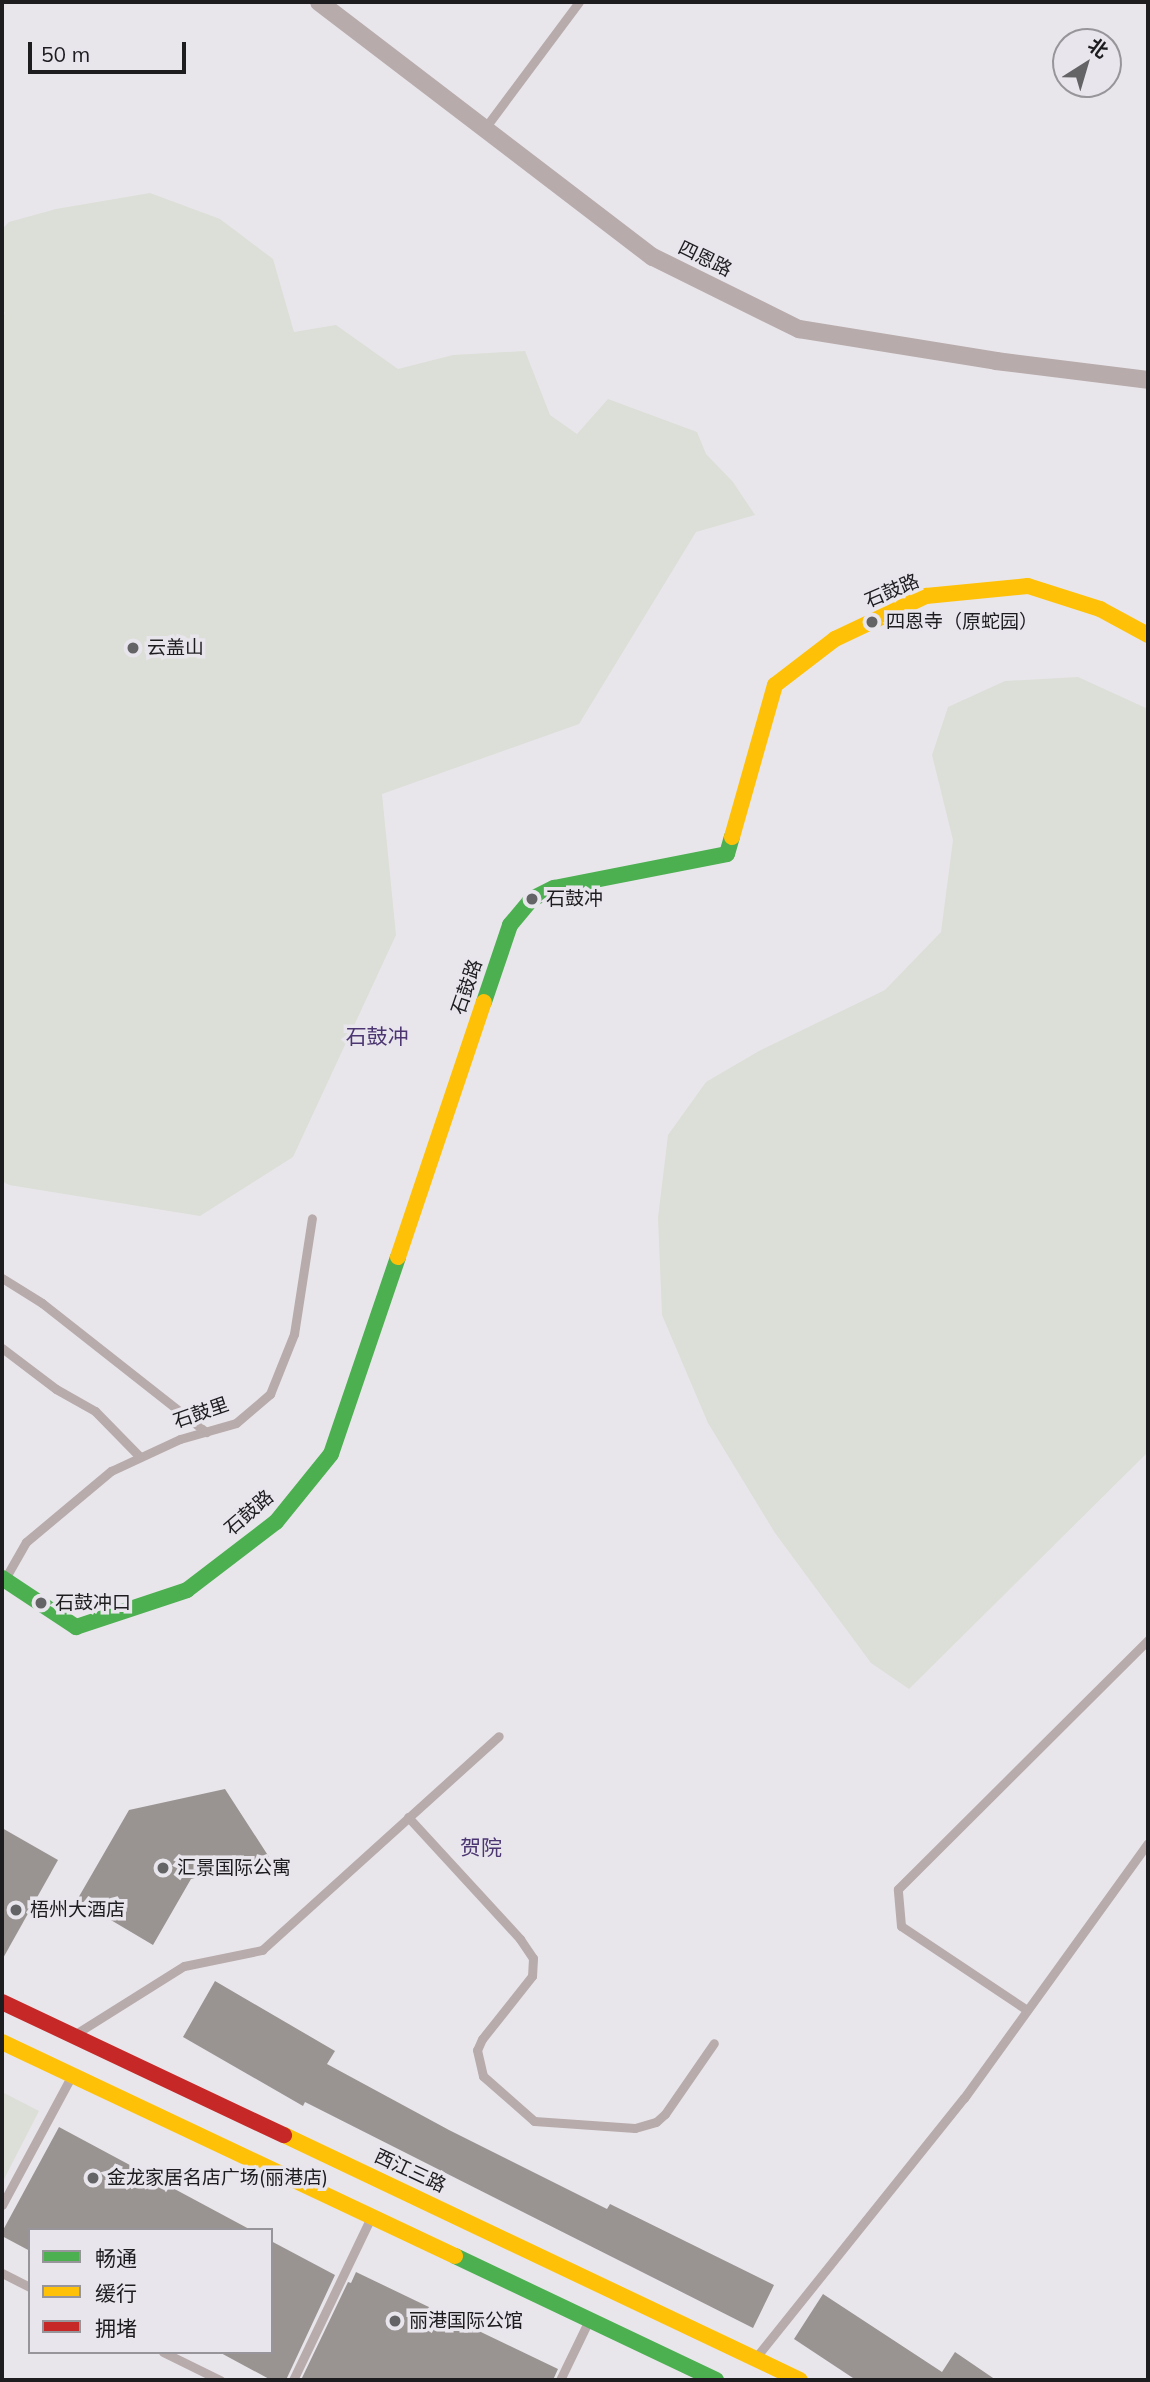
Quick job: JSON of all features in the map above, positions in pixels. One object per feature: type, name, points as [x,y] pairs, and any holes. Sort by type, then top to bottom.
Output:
[{"type":"street","name":"四恩路","points":[[319,2],[653,257],[799,329],[996,361],[1148,380]]},
{"type":"street","name":"石鼓路","points":[[4,1578],[76,1627],[187,1590],[276,1522],[331,1454],[510,925],[532,899],[554,888],[727,854],[775,685],[835,639],[926,596],[1028,586],[1100,609],[1148,635]]},
{"type":"street","name":"西江三路","points":[[2,2002],[800,2380]]},
{"type":"street","points":[[2,2042],[716,2380]]},
{"type":"lane","points":[[485,128],[579,2]]},
{"type":"lane","name":"石鼓里","points":[[4,1578],[26,1542],[111,1471],[180,1438],[236,1423],[270,1394],[294,1334],[312,1218]]},
{"type":"lane","points":[[2,1278],[41,1303],[206,1432]]},
{"type":"lane","points":[[2,1348],[56,1389],[95,1411],[139,1456]]},
{"type":"lane","points":[[1027,2010],[901,1926],[898,1889],[1148,1640]]},
{"type":"lane","points":[[73,2035],[184,1966],[262,1950],[499,1736]]},
{"type":"lane","points":[[408,1817],[520,1939],[533,1958],[532,1976],[482,2039],[477,2050],[483,2076],[534,2121],[635,2128],[656,2122],[665,2115],[713,2043]]},
{"type":"lane","points":[[756,2357],[964,2098],[1148,1843]]},
{"type":"lane","points":[[2,2205],[72,2076]]},
{"type":"lane","points":[[293,2380],[371,2217]]},
{"type":"lane","points":[[2,2273],[28,2286]]},
{"type":"lane","points":[[560,2380],[589,2320]]},
{"type":"lane","points":[[167,2354],[220,2380]]},
{"type":"shaded area","points":[[150,193],[220,219],[273,259],[294,332],[336,325],[398,369],[453,355],[525,351],[550,415],[577,434],[608,399],[697,432],[706,454],[733,482],[755,515],[696,532],[579,724],[382,794],[396,935],[293,1157],[200,1216],[9,1185],[2,1181],[2,316],[5,313],[2,309],[2,229],[9,222],[56,209]]},
{"type":"shaded area","points":[[1078,677],[1148,709],[1148,1452],[909,1689],[871,1663],[775,1533],[708,1423],[662,1315],[658,1218],[668,1135],[706,1082],[759,1051],[885,990],[941,932],[953,840],[932,755],[948,707],[1005,681]]},
{"type":"shaded area","points":[[2,2092],[39,2111],[2,2183]]},
{"type":"building","name":"汇景国际公寓","points":[[225,1789],[269,1857],[191,1879],[153,1945],[77,1900],[129,1810]]},
{"type":"building","name":"梧州大酒店","points":[[2,1828],[58,1860],[2,1960]]},
{"type":"building","points":[[215,1981],[335,2051],[327,2064],[449,2130],[607,2209],[610,2204],[774,2285],[753,2328],[305,2102],[303,2106],[183,2037]]},
{"type":"building","name":"金龙家居名店广场(丽港店)","points":[[59,2127],[247,2228],[28,2228],[28,2250],[2,2236]]},
{"type":"building","name":"金龙家居名店广场(丽港店)","points":[[273,2242],[335,2275],[286,2380],[271,2380],[223,2354],[273,2354]]},
{"type":"building","name":"丽港国际公馆","points":[[356,2272],[558,2369],[553,2380],[301,2380],[348,2282],[351,2283]]},
{"type":"building","points":[[823,2294],[942,2372],[955,2352],[996,2380],[856,2380],[794,2339]]},
{"type":"traffic: fast","points":[[484,1002],[510,925],[532,899],[554,888],[727,854],[732,837]]},
{"type":"traffic: fast","points":[[2,1578],[76,1627],[187,1590],[276,1522],[331,1454],[398,1257]]},
{"type":"traffic: fast","points":[[455,2256],[716,2380]]},
{"type":"traffic: slow","points":[[732,837],[775,685],[835,639],[926,596],[1028,586],[1100,609],[1148,635]]},
{"type":"traffic: slow","points":[[398,1257],[484,1002]]},
{"type":"traffic: slow","points":[[2,2042],[455,2256]]},
{"type":"traffic: slow","points":[[284,2135],[800,2380]]},
{"type":"traffic: jam","points":[[2,2002],[284,2135]]},
{"type":"place","name":"四恩寺（原蛇园）","points":[[872,622]]},
{"type":"place","name":"云盖山","points":[[133,648]]},
{"type":"place","name":"石鼓冲","points":[[532,899]]},
{"type":"place","name":"石鼓冲口","points":[[41,1603]]},
{"type":"place","name":"汇景国际公寓","points":[[163,1868]]},
{"type":"place","name":"梧州大酒店","points":[[16,1910]]},
{"type":"place","name":"金龙家居名店广场(丽港店)","points":[[93,2178]]},
{"type":"place","name":"丽港国际公馆","points":[[395,2321]]},
{"type":"district","name":"石鼓冲","points":[[377,1036]]},
{"type":"district","name":"贺院","points":[[481,1847]]}]
